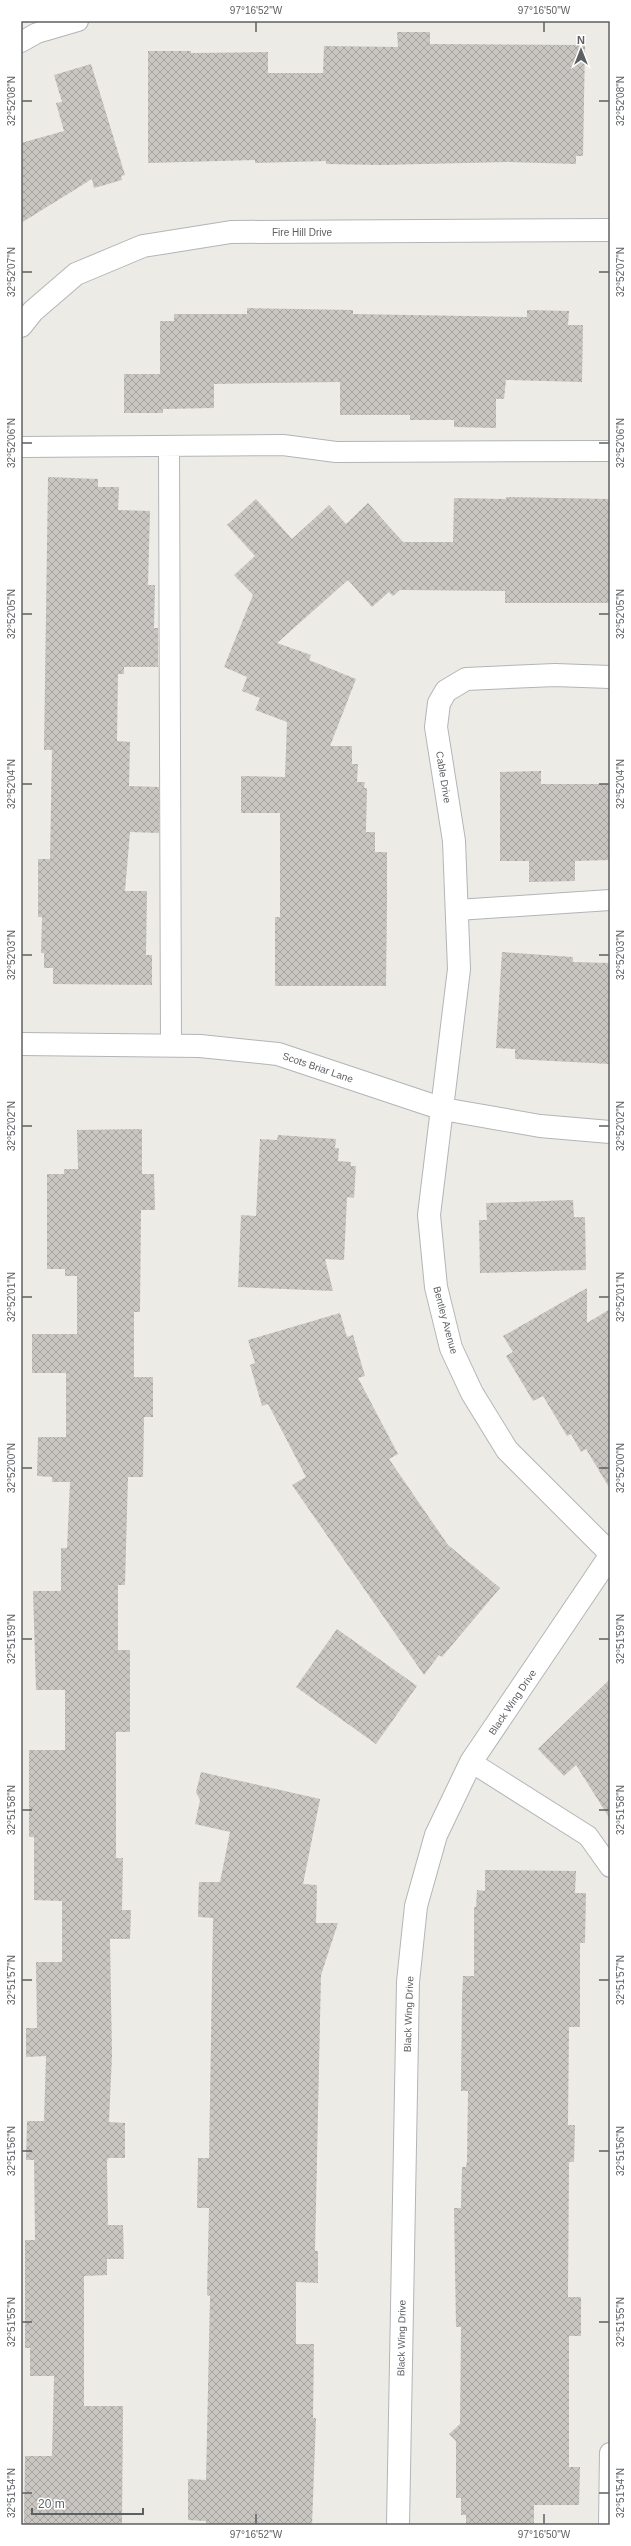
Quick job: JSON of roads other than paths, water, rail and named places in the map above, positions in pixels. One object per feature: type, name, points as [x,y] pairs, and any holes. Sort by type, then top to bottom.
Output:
[{"type":"street","name":"Fire Hill Drive","points":[[21,326],[33,311],[76,274],[150,244],[231,232],[610,230]]},
{"type":"street","name":"Cable Drive","points":[[452,1032],[459,970],[457,910],[454,841],[436,726],[439,702],[446,691],[466,678],[555,676],[610,677]]},
{"type":"street","name":"Bentley Avenue","points":[[452,1032],[428,1216],[436,1287],[451,1348],[472,1393],[507,1450],[610,1553]]},
{"type":"street","name":"Scots Briar Lane","points":[[21,1044],[171,1046],[278,1054],[443,1109],[540,1126],[610,1132]]},
{"type":"street","name":"Black Wing Drive","points":[[398,2525],[408,1982],[416,1906],[436,1835],[471,1762],[610,1556]]},
{"type":"lane","points":[[21,42],[37,33],[78,21]]},
{"type":"lane","points":[[21,447],[283,445],[336,452],[610,451]]},
{"type":"lane","points":[[169,446],[171,1046]]},
{"type":"lane","points":[[457,910],[610,900]]},
{"type":"lane","points":[[471,1762],[588,1836],[610,1867]]},
{"type":"lane","points":[[609,2525],[610,2453]]}]
